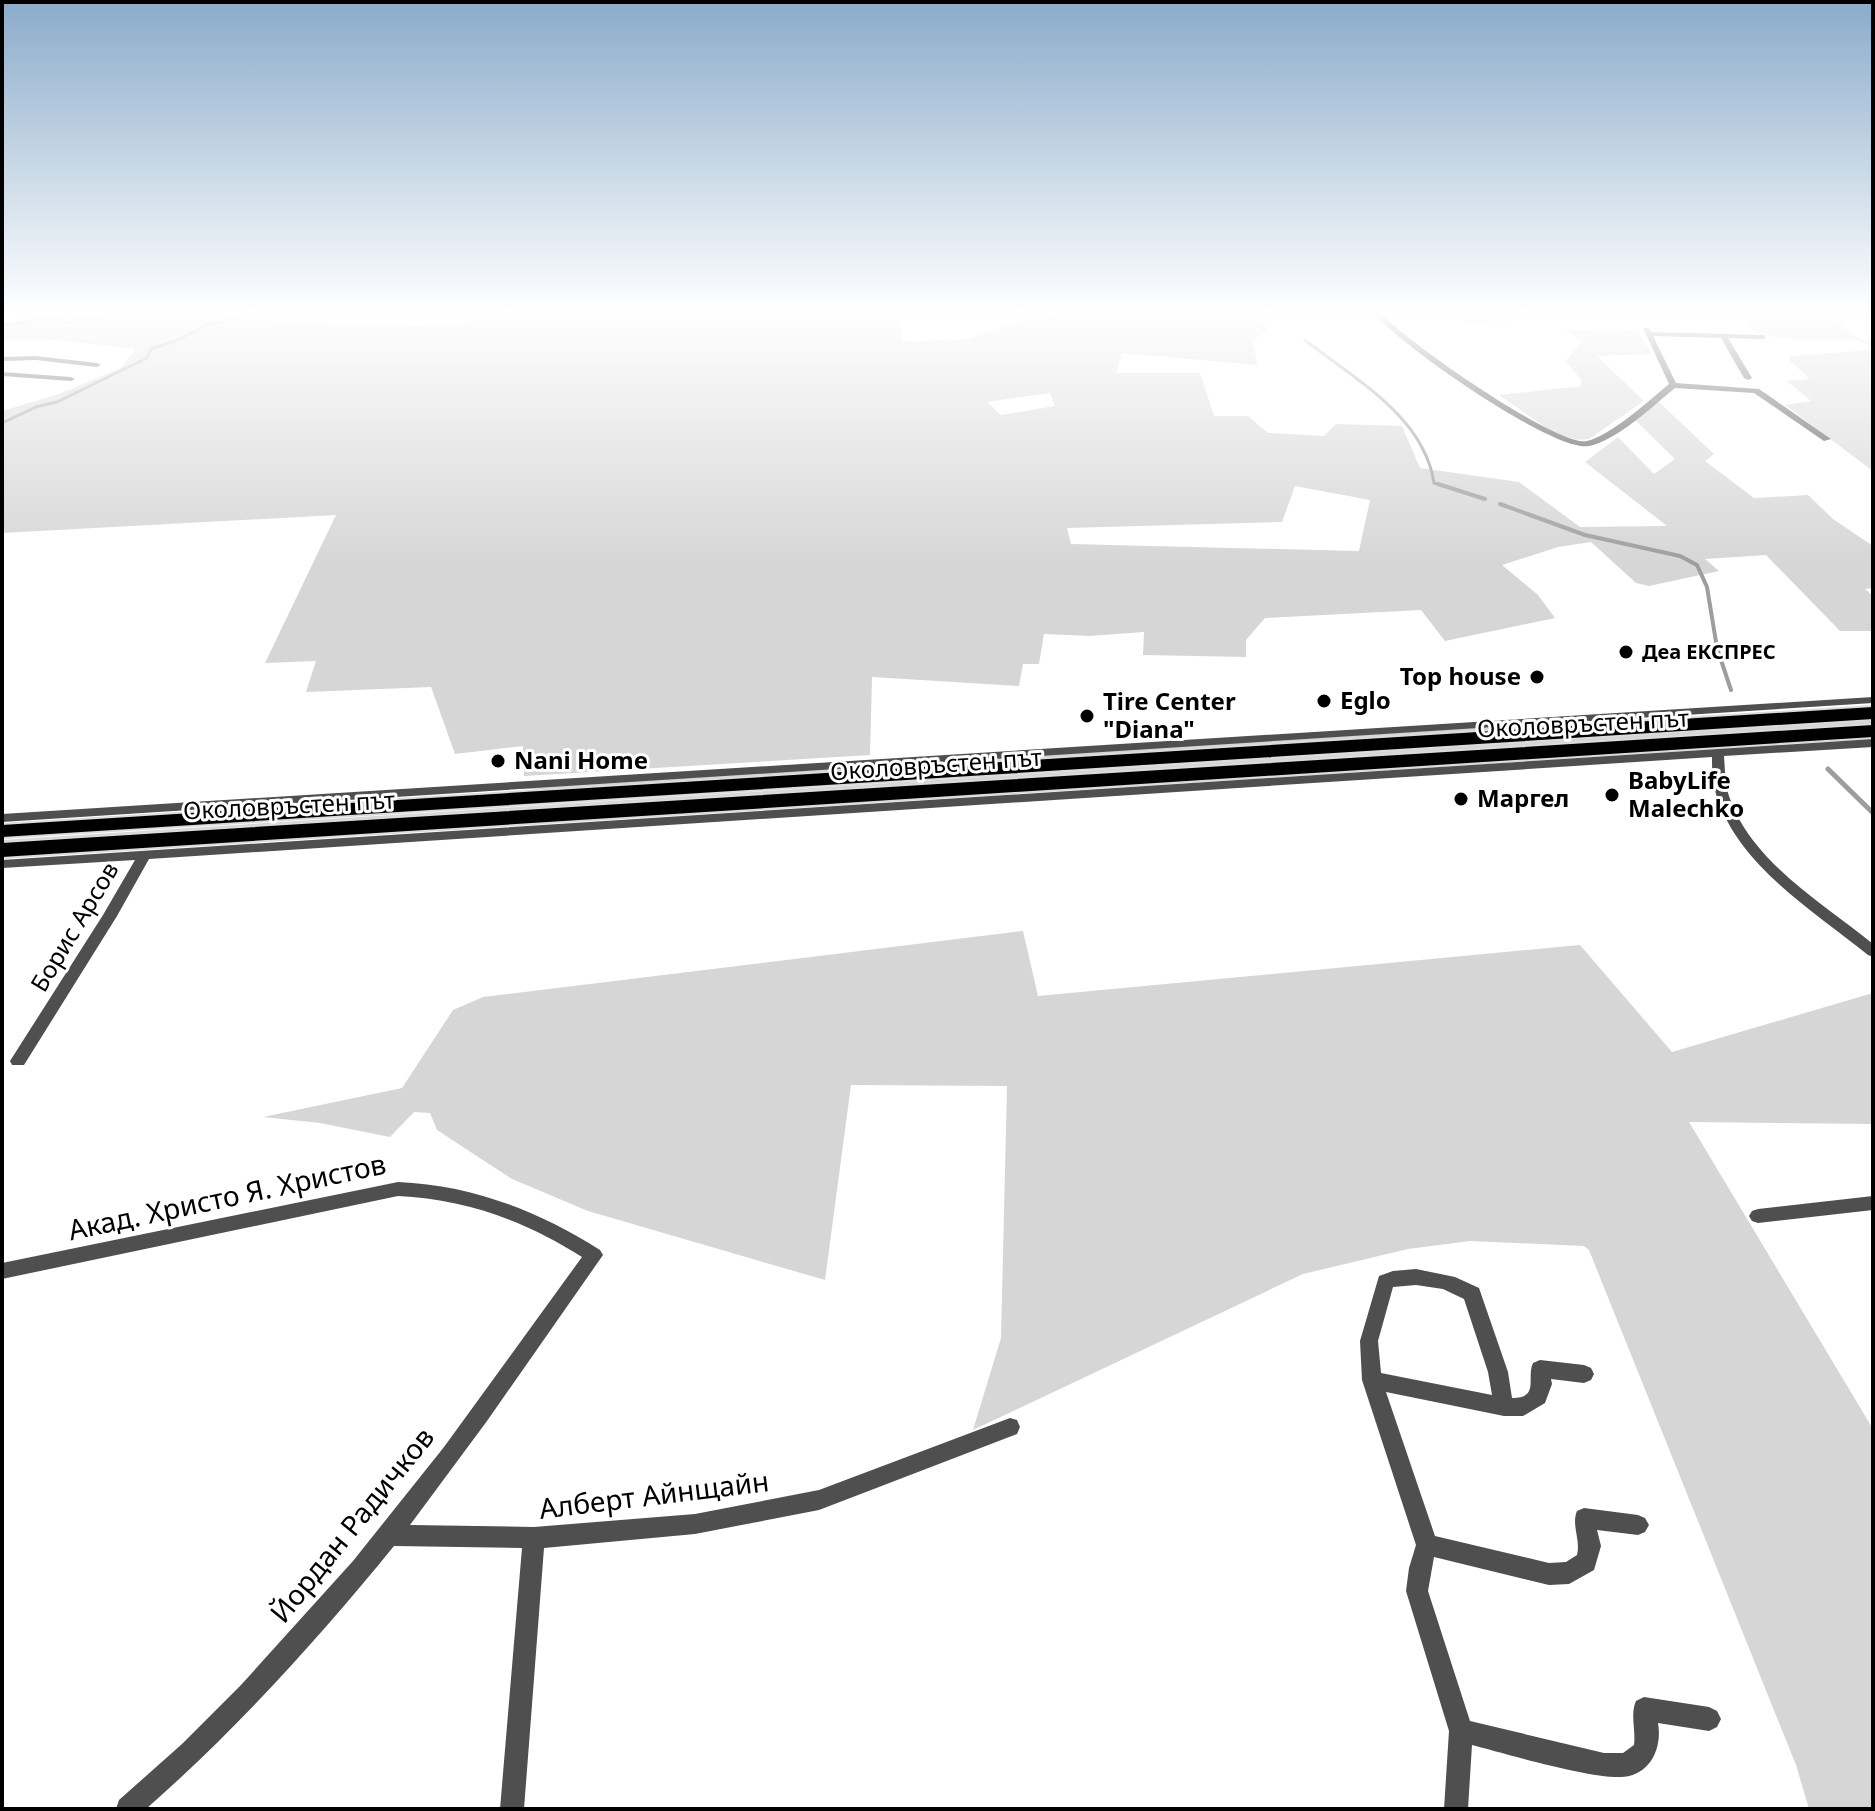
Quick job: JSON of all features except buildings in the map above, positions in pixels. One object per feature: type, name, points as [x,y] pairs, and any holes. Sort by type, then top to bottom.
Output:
[{"type":"highway","name":"Околовръстен път","points":[[2,831],[1873,713]]},
{"type":"highway","name":"Околовръстен път","points":[[2,850],[1873,731]]},
{"type":"highway","points":[[421,791],[601,793]]},
{"type":"highway","points":[[201,817],[367,795]]},
{"type":"highway","points":[[497,833],[640,811]]},
{"type":"highway","points":[[347,829],[461,836]]},
{"type":"street","points":[[1491,396],[1566,441],[1589,444],[1658,396]]},
{"type":"street","points":[[1763,396],[1827,439]]},
{"type":"street","points":[[2,818],[1873,700]]},
{"type":"street","name":"Околовръстен път","points":[[2,864],[1873,743]]},
{"type":"street","points":[[1718,754],[1723,797],[1749,843],[1766,864],[1873,952]]},
{"type":"street","name":"Борис Арсов","points":[[18,1061],[110,916],[144,855]]},
{"type":"street","name":"Акад. Христо Я. Христов","points":[[2,1271],[398,1189],[427,1189],[480,1200],[578,1244],[594,1255]]},
{"type":"street","points":[[1758,1216],[1873,1203]]},
{"type":"street","name":"Йордан Радичков","points":[[128,1809],[195,1751],[362,1568],[594,1255]]},
{"type":"street","points":[[1456,1809],[1461,1731],[1417,1591],[1427,1545],[1372,1380],[1369,1341],[1385,1282],[1401,1277],[1458,1283],[1472,1294],[1498,1372],[1504,1407]]},
{"type":"street","points":[[1372,1380],[1504,1407],[1523,1407],[1538,1397],[1542,1384],[1540,1369],[1584,1374]]},
{"type":"street","name":"Алберт Айнщайн","points":[[387,1535],[534,1538],[695,1524],[819,1500],[1010,1427]]},
{"type":"street","points":[[1427,1545],[1549,1574],[1569,1573],[1586,1562],[1590,1546],[1584,1518],[1638,1525]]},
{"type":"street","points":[[512,1809],[534,1538]]},
{"type":"street","points":[[1461,1731],[1604,1765],[1627,1765],[1645,1751],[1648,1731],[1644,1709],[1709,1719]]},
{"type":"shaded area","points":[[54,396],[1032,396],[987,402],[1001,415],[1055,406],[1051,396],[1207,396],[1214,416],[1248,416],[1268,433],[1324,436],[1336,424],[1402,426],[1420,468],[1519,482],[1580,527],[1667,526],[1585,462],[1618,437],[1654,474],[1675,459],[1635,420],[1658,401],[1714,454],[1705,461],[1754,498],[1808,495],[1833,519],[1873,546],[1873,588],[1865,589],[1873,596],[1873,631],[1840,631],[1766,555],[1705,559],[1719,571],[1649,586],[1636,583],[1591,542],[1558,547],[1502,565],[1538,595],[1555,618],[1445,641],[1421,610],[1265,618],[1246,640],[1246,657],[1143,655],[1144,632],[1089,636],[1044,634],[1039,664],[1023,664],[1019,686],[872,677],[870,755],[524,776],[523,746],[455,754],[431,687],[306,692],[316,661],[265,663],[336,515],[2,533],[2,411]],"holes":[[[1295,486],[1370,500],[1359,551],[1071,544],[1067,528],[1282,522]]]},
{"type":"shaded area","points":[[1500,396],[1638,396],[1644,401],[1589,439],[1578,440],[1552,432]]},
{"type":"shaded area","points":[[1804,396],[1873,396],[1873,471],[1785,405],[1811,401]]},
{"type":"shaded area","points":[[1873,720],[1873,724],[2,843],[2,840]]},
{"type":"shaded area","points":[[1555,723],[1498,730],[564,789],[489,789]]},
{"type":"shaded area","points":[[1588,757],[680,815],[738,808],[1511,759]]},
{"type":"shaded area","points":[[1023,931],[1038,996],[1580,945],[1672,1052],[1873,993],[1873,1124],[1689,1122],[1873,1429],[1873,1809],[1809,1809],[1796,1765],[1589,1250],[1584,1246],[1470,1241],[1408,1249],[1303,1274],[973,1430],[1001,1338],[1007,1086],[851,1085],[825,1280],[588,1211],[512,1179],[437,1130],[430,1113],[414,1112],[390,1137],[320,1123],[263,1117],[402,1088],[453,1010],[483,997]]},
{"type":"waterway","points":[[2,423],[70,396]]},
{"type":"waterway","points":[[1377,396],[1417,438],[1428,459],[1434,483],[1444,486]]},
{"type":"waterway","points":[[1438,484],[1485,499]]},
{"type":"waterway","points":[[1500,504],[1585,535],[1680,556],[1697,565],[1707,587],[1717,648],[1731,690]]},
{"type":"waterway","points":[[1828,769],[1873,813]]},
{"type":"place","name":"Деа ЕКСПРЕС","points":[[1626,652]]},
{"type":"place","name":"Top house","points":[[1537,677]]},
{"type":"place","name":"Eglo","points":[[1324,701]]},
{"type":"place","name":"Tire Center \"Diana\"","points":[[1087,716]]},
{"type":"place","name":"Nani Home","points":[[498,761]]},
{"type":"place","name":"BabyLife Malechko","points":[[1612,795]]},
{"type":"place","name":"Маргел","points":[[1461,799]]}]
